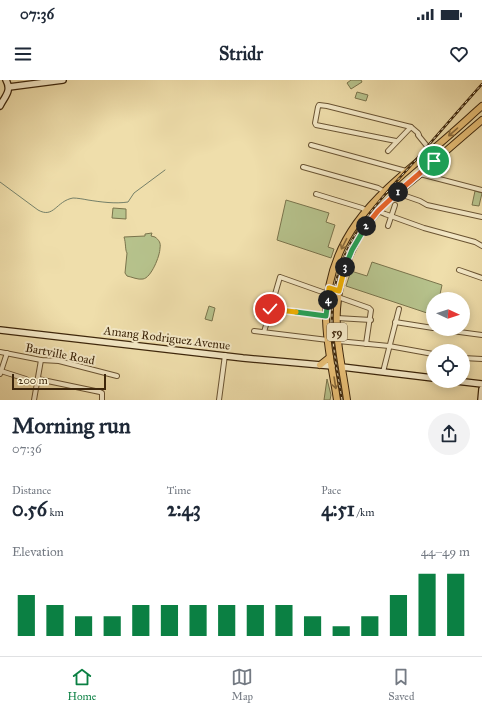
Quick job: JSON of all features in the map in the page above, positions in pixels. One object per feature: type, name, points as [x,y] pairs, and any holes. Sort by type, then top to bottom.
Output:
[{"type":"main road","points":[[0,106],[2,97],[9,90],[6,80]]},
{"type":"main road","points":[[9,86],[59,80]]},
{"type":"main road","name":"59","points":[[337,400],[330,357],[326,316],[329,291],[335,265],[343,244],[365,210],[383,191],[482,106]]},
{"type":"main road","name":"59","points":[[348,400],[338,341],[337,318],[339,294],[346,266],[352,250],[367,225],[378,211],[397,192],[482,120]]},
{"type":"main road","points":[[430,151],[436,159]]},
{"type":"main road","points":[[329,291],[339,294]]},
{"type":"main road","name":"Amang Rodriguez Avenue","points":[[0,330],[332,366]]},
{"type":"main road","points":[[320,365],[330,357]]},
{"type":"main road","points":[[342,367],[426,377]]},
{"type":"main road","points":[[470,383],[482,384]]},
{"type":"main road","points":[[481,400],[482,389]]},
{"type":"street","points":[[396,141],[316,125],[314,123],[319,105],[411,127],[418,133],[430,151]]},
{"type":"street","points":[[388,151],[411,127]]},
{"type":"street","points":[[311,145],[406,171]]},
{"type":"street","points":[[303,167],[378,188],[383,191]]},
{"type":"street","points":[[420,174],[482,190]]},
{"type":"street","points":[[397,192],[427,205],[482,217]]},
{"type":"street","points":[[316,194],[365,210]]},
{"type":"street","points":[[388,226],[395,204]]},
{"type":"street","points":[[378,211],[424,228],[475,242],[482,246]]},
{"type":"street","points":[[459,270],[482,278]]},
{"type":"street","points":[[264,332],[280,277],[329,291]]},
{"type":"street","points":[[339,294],[371,310],[371,320],[366,344]]},
{"type":"street","points":[[270,309],[326,316]]},
{"type":"street","points":[[383,372],[399,309]]},
{"type":"street","points":[[337,318],[371,320]]},
{"type":"street","points":[[395,322],[426,327]]},
{"type":"street","points":[[254,331],[328,340]]},
{"type":"street","points":[[470,333],[482,335]]},
{"type":"street","points":[[338,341],[389,346],[426,353]]},
{"type":"street","name":"Bartville Road","points":[[0,352],[41,360],[59,361],[117,376]]},
{"type":"street","points":[[7,353],[0,373],[26,379]]},
{"type":"street","points":[[219,400],[224,355]]},
{"type":"street","points":[[470,358],[482,359]]},
{"type":"street","points":[[34,400],[41,360]]},
{"type":"street","points":[[38,379],[102,393],[102,400]]},
{"type":"green space","points":[[351,80],[361,80],[362,82],[351,89],[347,83]]},
{"type":"green space","points":[[357,92],[368,95],[366,101],[355,98]]},
{"type":"green space","points":[[475,191],[482,193],[479,206],[472,205]]},
{"type":"green space","points":[[286,200],[329,213],[326,222],[335,225],[328,247],[334,249],[331,258],[277,240]]},
{"type":"green space","points":[[113,208],[126,209],[126,219],[112,218]]},
{"type":"green space","points":[[152,233],[151,236],[158,239],[160,243],[160,252],[152,271],[146,278],[143,279],[127,276],[125,273],[127,253],[124,237],[145,236],[145,234]]},
{"type":"green space","points":[[372,262],[442,285],[440,292],[426,292],[426,313],[346,286],[351,271],[367,276]]},
{"type":"green space","points":[[209,306],[215,308],[212,321],[205,319]]},
{"type":"green space","points":[[327,379],[331,395],[330,400],[324,400]]},
{"type":"waterway","points":[[0,182],[38,210],[48,212],[52,211],[63,202],[73,198],[118,203],[128,202],[134,193],[165,170]]},
{"type":"railway","points":[[342,400],[334,350],[332,313],[337,280],[343,260],[351,242],[373,209],[482,84]]},
{"type":"route","points":[[270,309],[326,316],[329,288],[339,291],[352,250],[367,225],[388,201],[434,161]]}]
